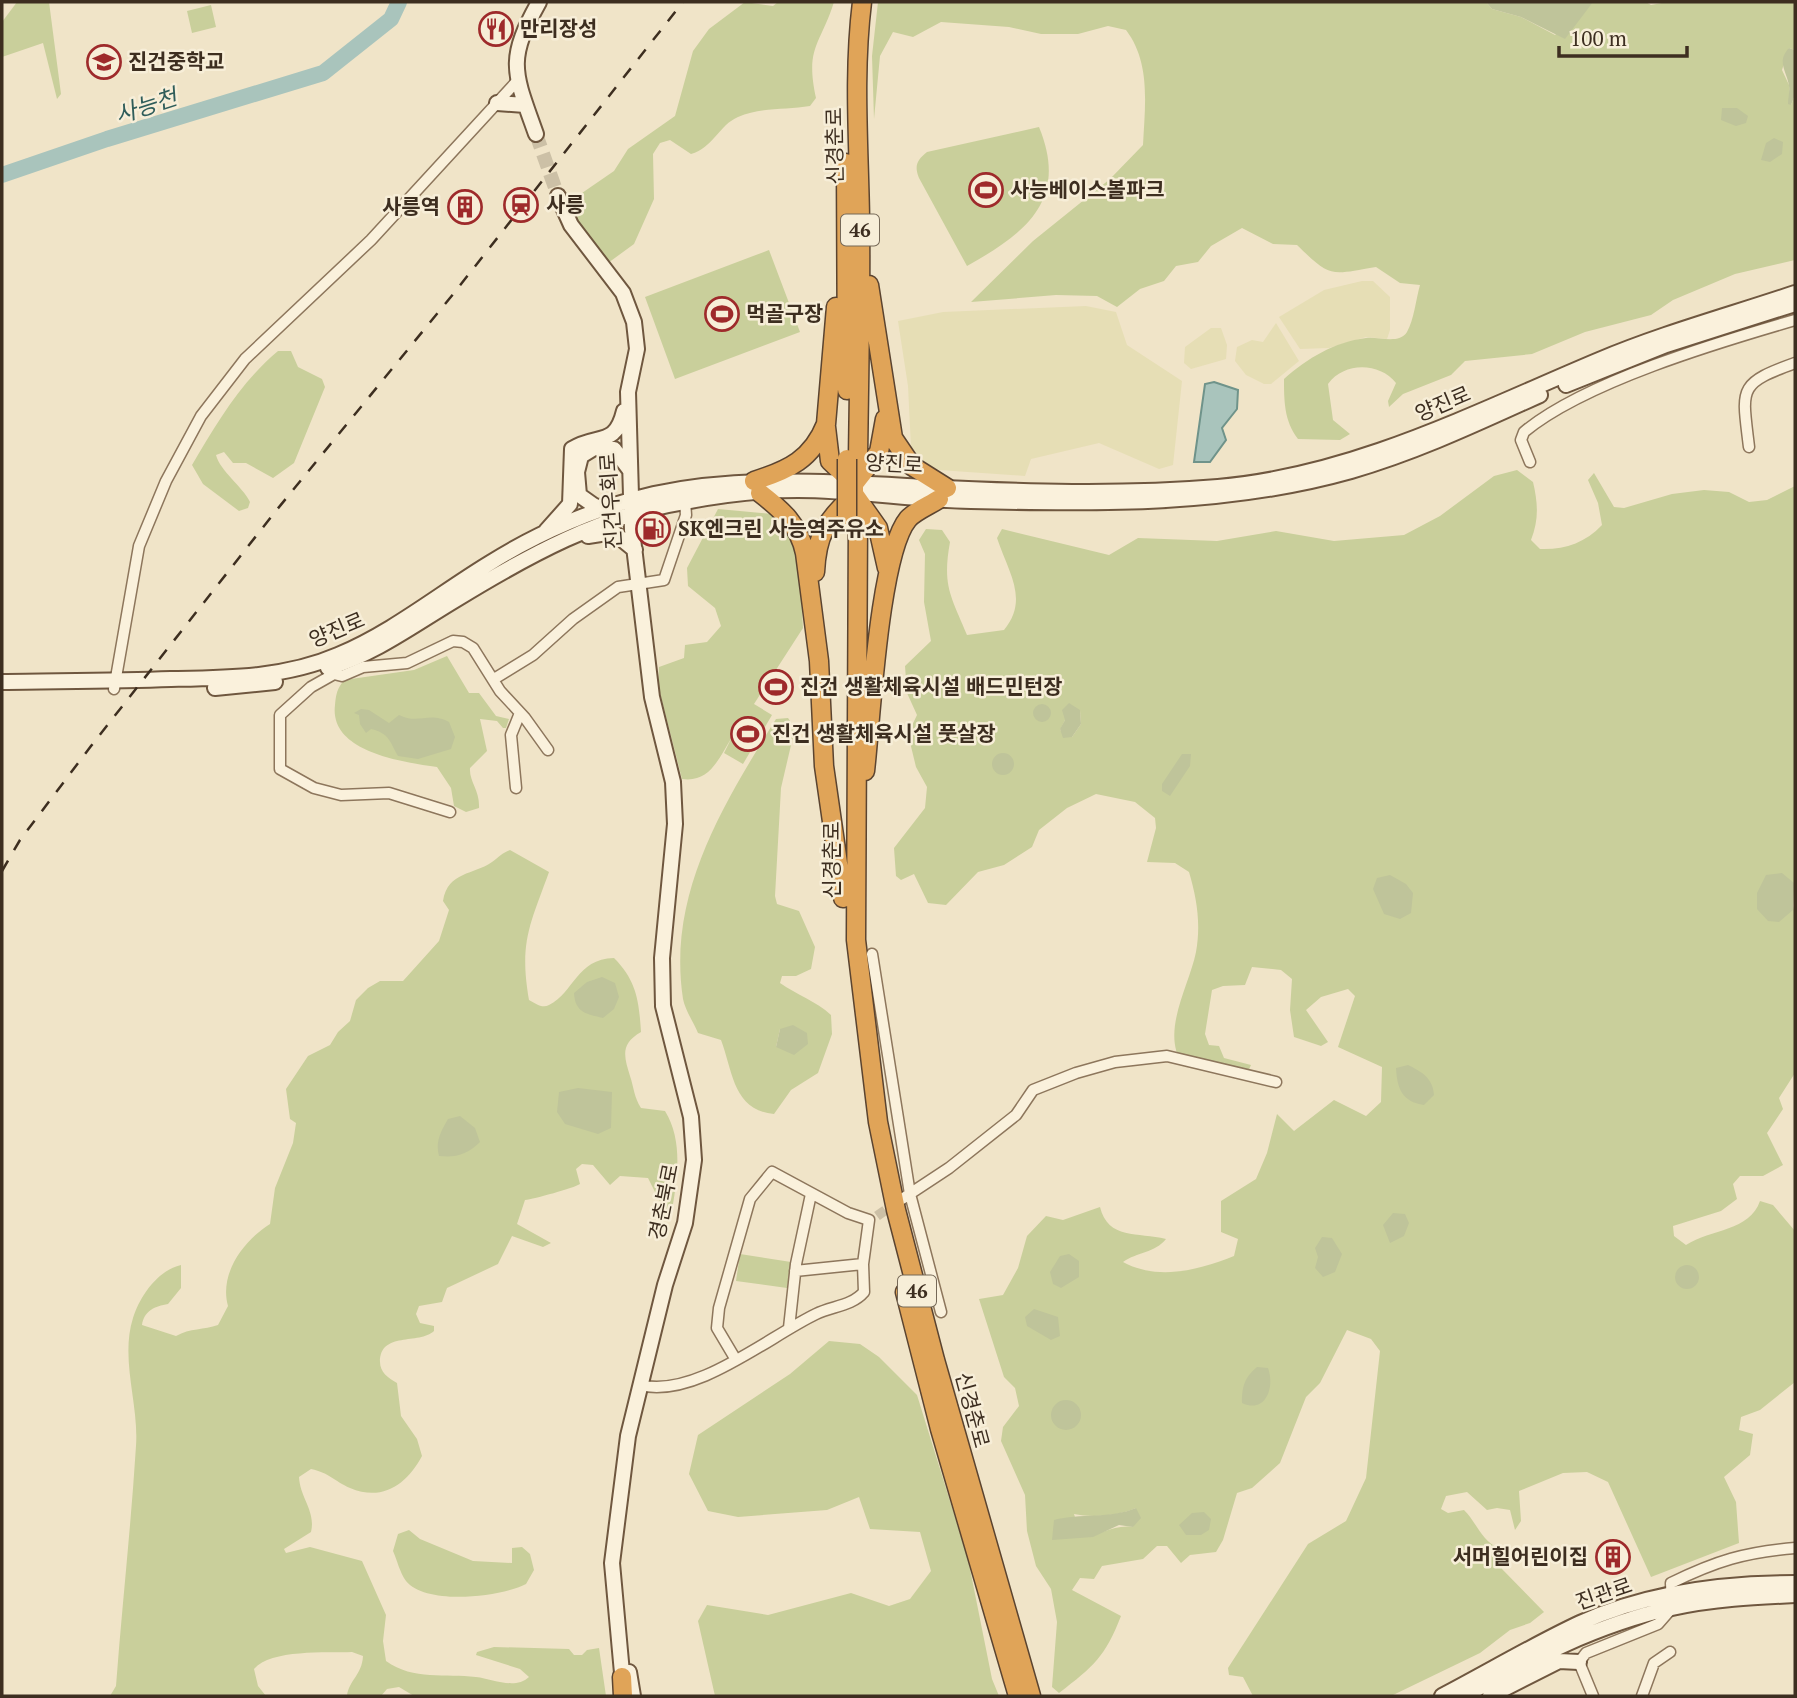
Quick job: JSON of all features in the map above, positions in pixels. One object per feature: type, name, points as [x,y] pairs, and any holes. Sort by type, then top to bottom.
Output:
[{"type":"highway","name":"신경춘로","points":[[850,2],[854,876],[863,1015],[878,1122],[896,1210],[957,1441],[1031,1696]]},
{"type":"highway","name":"신경춘로","points":[[853,219],[857,43],[862,2]]},
{"type":"highway","points":[[853,219],[893,438],[899,451],[912,466],[943,494],[909,518],[901,531],[888,575],[854,876]]},
{"type":"highway","points":[[853,219],[826,424],[830,461],[854,489],[878,528],[888,575]]},
{"type":"highway","points":[[815,617],[819,538],[825,524],[854,489],[879,452],[886,403]]},
{"type":"highway","points":[[826,424],[807,456],[787,471],[757,487],[792,520],[802,537],[815,617],[824,766],[843,898]]},
{"type":"highway","name":"신경춘로","points":[[852,517],[843,898],[860,1073],[884,1204],[940,1429],[1018,1696]]},
{"type":"highway","points":[[622,1677],[624,1696]]},
{"type":"main road","points":[[528,2],[529,20]]},
{"type":"main road","points":[[536,134],[525,105],[515,54],[539,2]]},
{"type":"main road","points":[[497,103],[525,105]]},
{"type":"main road","name":"진건우회로","points":[[558,196],[570,225],[623,293],[634,322],[637,349],[628,392],[631,507],[652,697],[673,782],[675,824]]},
{"type":"main road","name":"양진로","points":[[943,494],[1217,487],[1333,466],[1386,450],[1450,425],[1639,343],[1795,293]]},
{"type":"main road","name":"양진로","points":[[2,681],[247,687],[309,681],[381,646],[519,562],[559,541],[631,507],[656,501],[757,487],[1143,502],[1205,498],[1299,484],[1404,454],[1474,428],[1597,372],[1795,304]]},
{"type":"main road","points":[[539,536],[570,504],[572,449],[582,443],[607,438],[620,428],[628,392]]},
{"type":"main road","points":[[559,541],[613,532],[635,550],[642,525],[656,501],[638,482],[628,447]]},
{"type":"main road","points":[[613,506],[596,507],[579,495],[579,461],[585,452],[614,449],[629,471]]},
{"type":"main road","name":"양진로","points":[[656,501],[685,502],[757,487]]},
{"type":"main road","name":"양진로","points":[[2,691],[250,676],[282,672],[334,657],[380,634],[492,562],[539,536],[613,506],[631,507]]},
{"type":"main road","name":"경춘북로","points":[[622,1677],[612,1563],[628,1436],[685,1223],[694,1160],[691,1117],[663,1006],[662,958],[675,824]]},
{"type":"main road","name":"진관로","points":[[1464,1696],[1580,1638],[1672,1602],[1753,1583],[1795,1583]]},
{"type":"main road","name":"경춘북로","points":[[613,1584],[633,1696]]},
{"type":"main road","name":"진관로","points":[[1442,1696],[1581,1622],[1629,1606],[1795,1595]]},
{"type":"main road","points":[[1490,1696],[1559,1661],[1579,1662]]},
{"type":"street","points":[[115,685],[139,546],[166,481],[201,416],[245,359],[371,240],[519,79]]},
{"type":"street","points":[[1530,462],[1521,440],[1524,432],[1568,404],[1656,366],[1795,320]]},
{"type":"street","points":[[1749,447],[1745,398],[1750,386],[1762,375],[1795,363]]},
{"type":"street","points":[[494,679],[533,655],[573,619],[618,587],[664,580],[686,515],[685,502]]},
{"type":"street","points":[[450,812],[389,793],[341,795],[314,788],[280,769],[280,715],[309,681],[334,674],[342,676],[363,667],[407,663],[453,641],[463,642],[472,648],[500,691],[548,750]]},
{"type":"street","points":[[516,788],[511,735],[520,713]]},
{"type":"street","points":[[872,954],[906,1196],[941,1312]]},
{"type":"street","points":[[906,1196],[950,1168],[1016,1115],[1033,1090],[1089,1069],[1115,1062],[1167,1056],[1276,1082]]},
{"type":"street","points":[[640,1385],[657,1390],[698,1378],[736,1360],[819,1312],[858,1300],[864,1292],[863,1264],[873,1218],[811,1194],[772,1172],[750,1199],[719,1308],[717,1328],[736,1360]]},
{"type":"street","points":[[789,1328],[795,1272],[811,1194]]},
{"type":"street","points":[[795,1272],[863,1264]]},
{"type":"street","points":[[1592,1696],[1579,1662],[1586,1653],[1658,1624],[1672,1602],[1671,1584],[1704,1567],[1748,1552],[1795,1548]]},
{"type":"street","points":[[1642,1696],[1654,1663],[1670,1652]]},
{"type":"shaded area","points":[[1373,281],[1390,297],[1390,330],[1387,339],[1366,337],[1329,348],[1300,349],[1279,317],[1324,290]]},
{"type":"shaded area","points":[[1086,306],[1116,312],[1127,345],[1182,381],[1173,465],[1159,469],[1099,443],[1031,459],[1025,476],[939,470],[926,465],[911,447],[908,386],[898,321],[943,312]]},
{"type":"shaded area","points":[[1276,323],[1299,361],[1271,384],[1264,384],[1246,375],[1235,361],[1237,347],[1252,340],[1263,342]]},
{"type":"shaded area","points":[[1211,328],[1221,328],[1227,345],[1226,359],[1191,369],[1184,363],[1185,347]]},
{"type":"green space","points":[[17,2],[49,2],[61,94],[57,99],[43,43],[2,57],[2,22]]},
{"type":"green space","points":[[745,2],[773,6],[778,2],[834,2],[813,57],[816,98],[810,106],[765,110],[738,117],[726,125],[705,147],[691,154],[670,140],[660,143],[653,154],[654,199],[634,244],[608,263],[574,224],[569,207],[582,193],[614,171],[628,149],[675,116],[693,51],[709,29]]},
{"type":"green space","points":[[878,2],[1486,2],[1492,9],[1521,17],[1555,35],[1593,2],[1646,2],[1651,5],[1667,2],[1795,2],[1795,50],[1789,48],[1782,70],[1789,85],[1791,105],[1795,95],[1795,260],[1735,274],[1673,300],[1651,315],[1585,332],[1532,354],[1465,361],[1451,375],[1403,394],[1389,407],[1388,401],[1396,383],[1380,371],[1352,368],[1328,384],[1333,420],[1350,434],[1340,440],[1298,439],[1287,418],[1284,379],[1302,364],[1343,343],[1366,338],[1393,339],[1403,336],[1411,322],[1420,285],[1400,283],[1376,267],[1349,272],[1325,269],[1297,245],[1273,244],[1242,228],[1211,246],[1198,262],[1176,266],[1164,281],[1140,289],[1117,307],[1097,296],[1056,295],[971,302],[1033,241],[1110,179],[1143,145],[1145,85],[1139,56],[1126,30],[1108,26],[1078,34],[1041,34],[1009,27],[941,22],[913,37],[893,32],[880,56],[874,119],[872,56]]},
{"type":"green space","points":[[1486,2],[1593,2],[1565,39],[1521,17],[1492,9]]},
{"type":"green space","points":[[211,5],[216,27],[192,33],[187,11]]},
{"type":"green space","points":[[1789,48],[1795,50],[1795,95],[1791,105],[1788,104],[1789,86],[1783,62]]},
{"type":"green space","points":[[1722,108],[1737,108],[1748,116],[1746,123],[1736,126],[1721,120]]},
{"type":"green space","name":"사능베이스볼파크","points":[[1039,127],[1047,153],[1049,175],[1045,194],[1036,212],[1024,227],[1007,241],[967,266],[919,178],[919,161],[927,152]]},
{"type":"green space","points":[[1774,138],[1783,142],[1782,154],[1770,162],[1761,160],[1766,143]]},
{"type":"green space","name":"먹골구장","points":[[769,250],[800,332],[675,379],[645,297]]},
{"type":"green space","points":[[278,351],[291,351],[298,367],[322,379],[325,387],[294,463],[273,478],[246,463],[233,463],[224,452],[216,455],[222,467],[250,502],[248,508],[239,511],[203,484],[192,465],[241,390]]},
{"type":"green space","points":[[1517,470],[1533,482],[1537,511],[1531,540],[1540,549],[1574,544],[1602,525],[1598,503],[1588,480],[1594,473],[1614,507],[1624,508],[1672,494],[1704,490],[1729,492],[1749,502],[1767,500],[1795,486],[1795,1073],[1779,1098],[1783,1109],[1767,1133],[1783,1165],[1763,1176],[1740,1176],[1733,1184],[1737,1199],[1721,1211],[1673,1226],[1674,1236],[1686,1245],[1739,1224],[1755,1211],[1760,1201],[1773,1205],[1795,1231],[1795,1382],[1760,1410],[1741,1417],[1739,1430],[1753,1434],[1750,1455],[1724,1477],[1736,1502],[1739,1543],[1651,1577],[1608,1482],[1587,1472],[1563,1473],[1519,1491],[1521,1521],[1515,1530],[1510,1510],[1487,1510],[1467,1492],[1446,1496],[1441,1509],[1448,1513],[1464,1510],[1483,1536],[1498,1548],[1502,1569],[1544,1612],[1530,1623],[1510,1630],[1480,1653],[1391,1696],[1253,1696],[1243,1677],[1229,1675],[1228,1668],[1308,1544],[1346,1521],[1366,1478],[1380,1351],[1371,1339],[1347,1330],[1320,1383],[1306,1397],[1280,1463],[1252,1488],[1237,1493],[1223,1540],[1216,1552],[1190,1555],[1181,1563],[1167,1546],[1157,1546],[1143,1559],[1102,1566],[1094,1579],[1080,1578],[1072,1590],[1121,1616],[1097,1660],[1059,1693],[1052,1687],[1057,1622],[1051,1589],[1036,1566],[1027,1531],[1025,1495],[1001,1441],[1003,1427],[1019,1406],[1015,1388],[1004,1377],[979,1299],[1003,1295],[1018,1268],[1027,1236],[1046,1216],[1063,1220],[1100,1207],[1104,1218],[1117,1230],[1166,1239],[1157,1247],[1123,1262],[1150,1271],[1193,1269],[1234,1256],[1238,1239],[1221,1232],[1221,1201],[1256,1179],[1267,1153],[1277,1114],[1294,1131],[1334,1100],[1366,1116],[1381,1102],[1382,1067],[1338,1047],[1355,996],[1348,989],[1321,997],[1306,1010],[1328,1042],[1321,1046],[1294,1037],[1290,1010],[1292,979],[1281,970],[1252,967],[1245,985],[1223,986],[1212,990],[1205,1034],[1209,1045],[1219,1046],[1224,1058],[1251,1065],[1244,1080],[1183,1065],[1174,1038],[1175,1024],[1196,952],[1196,902],[1189,872],[1175,863],[1147,862],[1156,828],[1155,818],[1135,802],[1096,794],[1067,808],[1039,830],[1032,847],[1004,865],[978,872],[946,905],[928,903],[914,874],[901,880],[896,876],[894,848],[925,808],[927,787],[916,767],[908,734],[917,715],[907,693],[905,666],[931,641],[924,602],[925,554],[919,540],[926,529],[942,530],[950,542],[948,580],[952,600],[967,635],[1004,630],[1015,608],[1014,586],[997,538],[1002,529],[1109,555],[1138,538],[1217,541],[1276,531],[1334,541],[1404,535],[1440,516],[1494,476]],"holes":[[[1080,710],[1081,724],[1072,737],[1060,730],[1065,720]],[[1136,1508],[1133,1527],[1119,1527],[1088,1536],[1081,1536],[1074,1514],[1105,1516]]]},
{"type":"green space","points":[[718,509],[772,514],[798,545],[803,628],[754,704],[772,715],[743,764],[724,753],[732,737],[718,761],[707,773],[692,779],[682,779],[658,685],[659,667],[684,658],[685,645],[707,642],[721,626],[715,608],[688,586],[687,568]]},
{"type":"green space","points":[[447,656],[469,693],[479,693],[496,716],[509,719],[506,728],[503,728],[497,721],[480,719],[487,751],[470,768],[479,808],[466,812],[454,806],[451,788],[437,767],[405,762],[371,752],[343,734],[336,721],[336,698],[344,680],[414,670]]},
{"type":"green space","points":[[1069,703],[1080,710],[1081,724],[1072,737],[1063,738],[1060,729],[1065,720],[1062,710]]},
{"type":"green space","points":[[1042,704],[1048,707],[1051,713],[1048,719],[1042,722],[1036,719],[1033,713],[1036,707]]},
{"type":"green space","points":[[361,709],[369,710],[389,723],[399,715],[412,719],[435,718],[449,722],[455,737],[451,749],[418,759],[398,756],[382,733],[371,729],[366,733],[360,724],[359,715],[354,713]]},
{"type":"green space","points":[[788,718],[795,728],[781,788],[775,896],[777,904],[799,911],[815,947],[811,969],[796,976],[782,976],[780,983],[831,1015],[832,1034],[818,1073],[791,1090],[774,1114],[760,1111],[742,1097],[732,1076],[721,1040],[698,1033],[683,999],[680,960],[683,923],[691,887],[704,852],[737,784],[776,719]],"holes":[[[780,1029],[806,1033],[776,1047]]]},
{"type":"green space","points":[[1003,753],[1011,756],[1014,764],[1011,772],[1003,775],[995,772],[992,764],[995,756]]},
{"type":"green space","points":[[1182,754],[1191,754],[1190,766],[1170,796],[1162,791],[1162,784]]},
{"type":"green space","points":[[510,850],[549,872],[528,934],[525,963],[529,1000],[541,1006],[549,1005],[564,993],[583,970],[601,960],[614,958],[632,984],[638,1001],[641,1032],[627,1046],[626,1062],[641,1108],[665,1111],[675,1136],[677,1176],[671,1216],[662,1206],[648,1178],[620,1176],[610,1185],[593,1165],[582,1164],[576,1169],[580,1184],[525,1200],[517,1224],[551,1243],[543,1247],[512,1236],[498,1264],[447,1288],[442,1302],[419,1306],[416,1314],[420,1323],[434,1326],[434,1331],[393,1342],[382,1352],[381,1369],[397,1383],[401,1416],[417,1439],[422,1456],[416,1466],[393,1488],[373,1493],[350,1488],[311,1469],[299,1477],[310,1511],[311,1532],[284,1549],[286,1553],[310,1547],[362,1561],[386,1615],[383,1641],[386,1661],[397,1667],[419,1674],[476,1677],[517,1683],[529,1677],[520,1669],[476,1655],[477,1652],[494,1647],[569,1649],[574,1655],[582,1655],[587,1650],[599,1648],[606,1696],[414,1696],[399,1687],[387,1689],[381,1696],[347,1696],[363,1656],[352,1652],[300,1653],[262,1663],[254,1669],[258,1686],[266,1696],[110,1696],[116,1686],[132,1506],[136,1430],[128,1349],[136,1310],[145,1293],[158,1278],[181,1265],[181,1288],[168,1304],[148,1313],[142,1325],[176,1336],[218,1325],[228,1306],[227,1282],[235,1259],[251,1239],[270,1224],[275,1188],[293,1143],[296,1123],[290,1119],[286,1089],[308,1056],[330,1045],[338,1032],[350,1021],[356,1000],[368,988],[380,981],[403,981],[439,941],[449,910],[443,901],[450,884]]},
{"type":"green space","points":[[1782,873],[1794,883],[1793,910],[1779,922],[1768,921],[1757,909],[1757,893],[1766,875]]},
{"type":"green space","points":[[1390,875],[1406,884],[1413,893],[1411,913],[1400,919],[1384,914],[1373,889],[1377,878]]},
{"type":"green space","points":[[602,977],[615,983],[619,997],[614,1009],[603,1018],[579,1009],[574,993],[587,982]]},
{"type":"green space","points":[[793,1025],[807,1033],[808,1044],[794,1055],[776,1047],[780,1029]]},
{"type":"green space","points":[[1408,1065],[1422,1073],[1431,1084],[1434,1095],[1424,1105],[1410,1101],[1399,1088],[1396,1068]]},
{"type":"green space","points":[[578,1088],[612,1092],[611,1128],[598,1134],[565,1124],[557,1112],[559,1092]]},
{"type":"green space","points":[[460,1116],[475,1128],[480,1142],[461,1154],[439,1156],[438,1141],[443,1128],[448,1119]]},
{"type":"green space","points":[[1393,1213],[1405,1214],[1409,1223],[1404,1236],[1390,1243],[1383,1225]]},
{"type":"green space","points":[[1322,1237],[1332,1238],[1342,1254],[1335,1272],[1323,1277],[1315,1268],[1318,1257],[1315,1248]]},
{"type":"green space","points":[[740,1254],[791,1262],[787,1288],[736,1281]]},
{"type":"green space","points":[[1069,1254],[1079,1261],[1079,1277],[1061,1288],[1053,1284],[1050,1272],[1060,1256]]},
{"type":"green space","points":[[1687,1265],[1696,1268],[1699,1277],[1696,1286],[1687,1289],[1678,1286],[1675,1277],[1678,1268]]},
{"type":"green space","points":[[1034,1309],[1058,1317],[1060,1336],[1051,1340],[1027,1326],[1025,1317]]},
{"type":"green space","points":[[829,1341],[860,1344],[879,1357],[917,1395],[968,1559],[992,1679],[999,1696],[715,1696],[698,1621],[707,1605],[768,1615],[851,1593],[889,1606],[910,1599],[931,1571],[920,1532],[870,1529],[859,1497],[827,1510],[738,1517],[708,1511],[689,1474],[698,1435],[790,1374]]},
{"type":"green space","points":[[1257,1367],[1268,1368],[1270,1383],[1267,1397],[1257,1405],[1242,1403],[1243,1387]]},
{"type":"green space","points":[[1066,1400],[1077,1404],[1081,1415],[1077,1426],[1066,1430],[1055,1426],[1051,1415],[1055,1404]]},
{"type":"green space","points":[[1136,1508],[1141,1518],[1133,1527],[1119,1525],[1093,1537],[1052,1540],[1054,1520],[1116,1514]]},
{"type":"green space","points":[[1204,1512],[1211,1519],[1209,1530],[1201,1535],[1186,1535],[1179,1525],[1192,1513]]},
{"type":"green space","points":[[409,1530],[420,1539],[473,1561],[512,1563],[512,1548],[522,1547],[530,1554],[534,1570],[526,1584],[500,1593],[464,1597],[430,1594],[416,1589],[406,1581],[393,1551],[398,1534]]},
{"type":"water","points":[[1214,382],[1238,390],[1237,409],[1222,428],[1226,440],[1210,462],[1194,462],[1205,384]]},
{"type":"waterway","name":"사능천","points":[[2,175],[107,139],[323,73],[391,19],[399,2]]},
{"type":"tunnel","points":[[536,134],[558,196]]},
{"type":"tunnel","points":[[877,1216],[897,1202]]},
{"type":"railway","points":[[2,871],[20,840],[91,746],[683,2]]},
{"type":"place","name":"만리장성","points":[[496,29]]},
{"type":"place","name":"진건중학교","points":[[104,62]]},
{"type":"place","name":"사능베이스볼파크","points":[[986,190]]},
{"type":"place","name":"사릉","points":[[521,205]]},
{"type":"place","name":"사릉역","points":[[465,207]]},
{"type":"place","name":"먹골구장","points":[[722,314]]},
{"type":"place","name":"SK엔크린 사능역주유소","points":[[653,529]]},
{"type":"place","name":"진건 생활체육시설 배드민턴장","points":[[776,687]]},
{"type":"place","name":"진건 생활체육시설 풋살장","points":[[748,734]]},
{"type":"place","name":"서머힐어린이집","points":[[1613,1557]]}]
